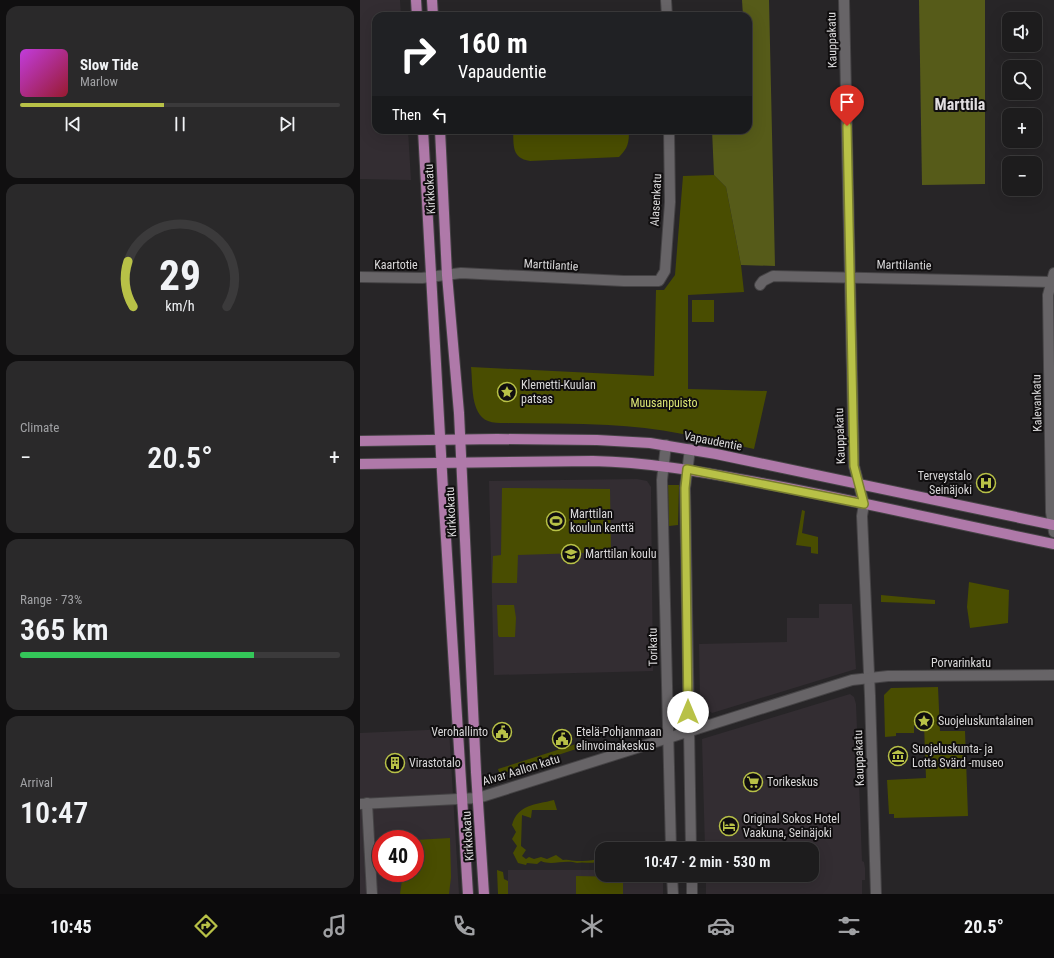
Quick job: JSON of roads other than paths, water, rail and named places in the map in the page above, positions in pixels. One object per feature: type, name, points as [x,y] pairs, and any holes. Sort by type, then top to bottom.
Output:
[{"type":"main road","points":[[416,0],[417,12]]},
{"type":"main road","points":[[432,0],[433,12]]},
{"type":"main road","name":"Kirkkokatu","points":[[423,134],[440,440],[464,799],[468,894]]},
{"type":"main road","name":"Kirkkokatu","points":[[440,134],[447,275],[460,440],[484,894]]},
{"type":"main road","name":"Vapaudentie","points":[[360,441],[598,440],[666,445],[859,484],[1054,527]]},
{"type":"main road","points":[[360,464],[623,461],[664,465],[864,504],[1054,544]]},
{"type":"street","points":[[666,0],[666,12]]},
{"type":"street","name":"Kauppakatu","points":[[844,0],[854,466],[864,504],[862,516],[876,894]]},
{"type":"street","name":"Alasenkatu","points":[[664,272],[670,202],[670,134]]},
{"type":"street","name":"Marttilantie","points":[[431,277],[461,273],[654,282],[659,281],[664,272]]},
{"type":"street","name":"Marttilantie","points":[[760,285],[763,281],[773,276],[1053,278]]},
{"type":"street","name":"Kaartotie","points":[[360,278],[431,277]]},
{"type":"street","name":"Kalevankatu","points":[[1053,278],[1048,295],[1051,508],[1054,527]]},
{"type":"street","name":"Torikatu","points":[[666,445],[662,480],[672,842]]},
{"type":"street","points":[[690,449],[685,488],[691,842]]},
{"type":"street","name":"Porvarinkatu","points":[[869,678],[1054,675]]},
{"type":"street","name":"Alvar Aallon katu","points":[[364,803],[478,798],[689,731],[764,709],[830,686],[869,678]]},
{"type":"street","points":[[364,803],[372,894]]},
{"type":"street","points":[[672,882],[673,894]]},
{"type":"street","points":[[692,882],[692,894]]},
{"type":"place","name":"Klemetti-Kuulan patsas","points":[[507,392]]},
{"type":"place","name":"Terveystalo Seinäjoki","points":[[986,483]]},
{"type":"place","name":"Marttilan koulun kenttä","points":[[556,521]]},
{"type":"place","name":"Marttilan koulu","points":[[571,554]]},
{"type":"place","name":"Suojeluskuntalainen","points":[[924,721]]},
{"type":"place","name":"Verohallinto","points":[[502,732]]},
{"type":"place","name":"Etelä-Pohjanmaan elinvoimakeskus","points":[[562,739]]},
{"type":"place","name":"Suojeluskunta- ja Lotta Svärd -museo","points":[[898,756]]},
{"type":"place","name":"Virastotalo","points":[[395,763]]},
{"type":"place","name":"Torikeskus","points":[[753,782]]},
{"type":"place","name":"Original Sokos Hotel Vaakuna, Seinäjoki","points":[[729,826]]},
{"type":"district","name":"Marttila","points":[[960,104]]},
{"type":"park label","name":"Muusanpuisto","points":[[664,403]]}]
